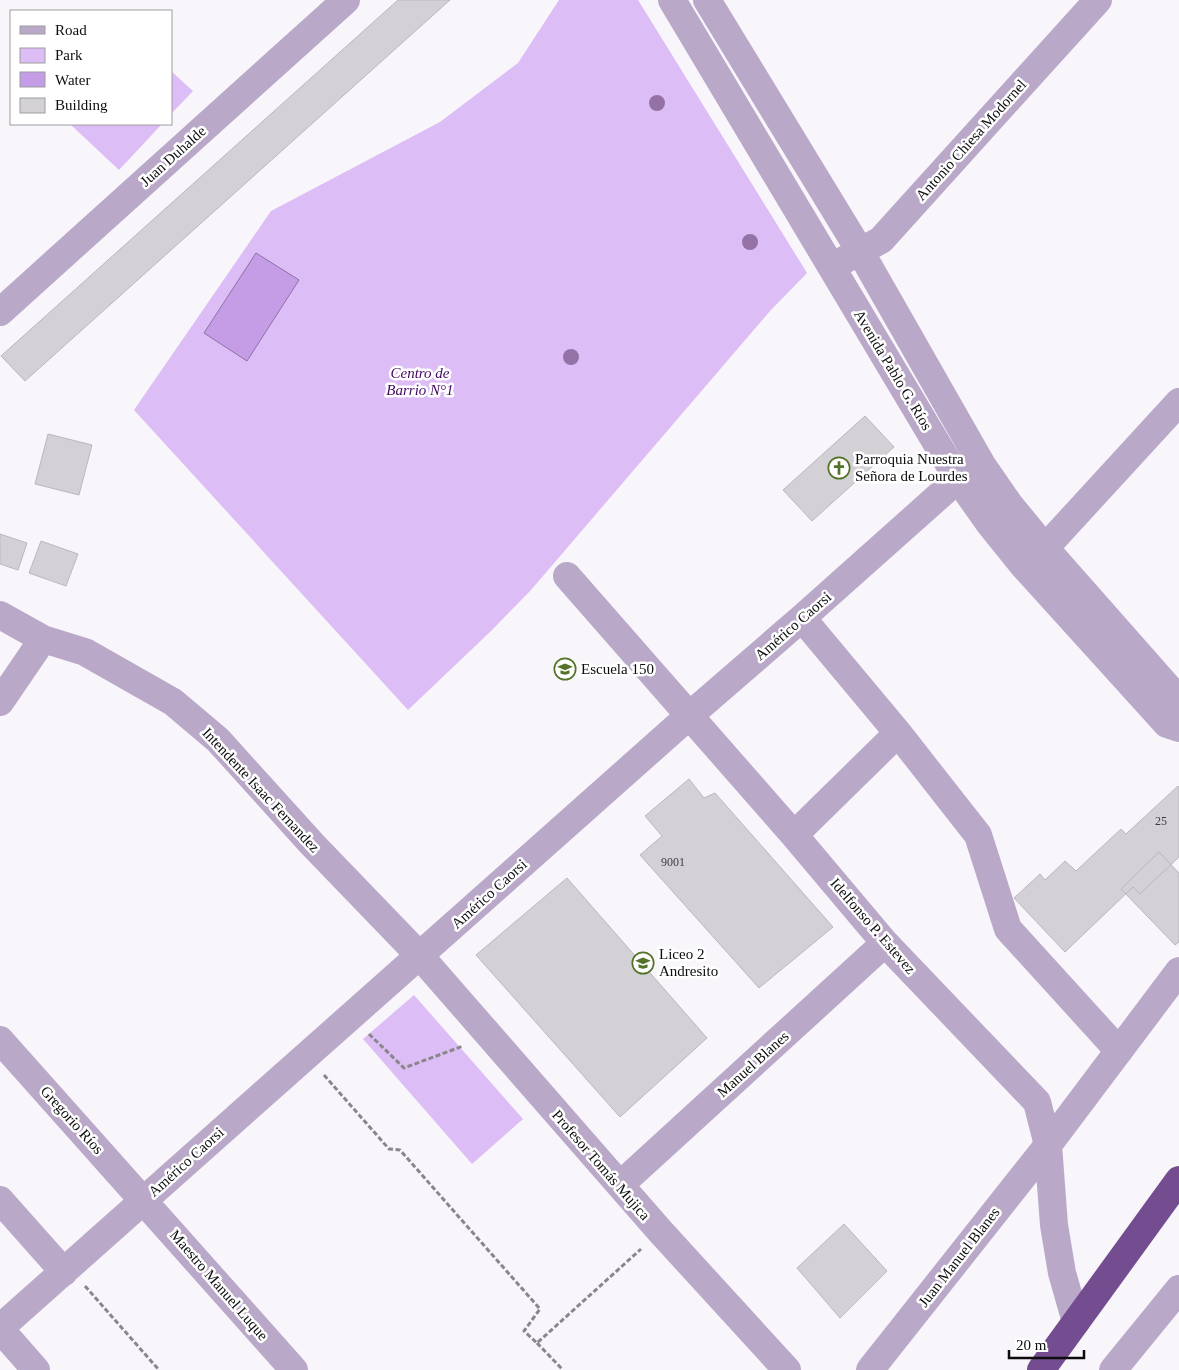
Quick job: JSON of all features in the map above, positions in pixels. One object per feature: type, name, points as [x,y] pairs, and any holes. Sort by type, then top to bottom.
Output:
[{"type":"highway","points":[[1041,1370],[1179,1180]]},
{"type":"street","name":"Juan Duhalde","points":[[0,312],[346,0]]},
{"type":"street","name":"Avenida Pablo G. Ríos","points":[[672,0],[958,479],[989,523],[1022,564],[1167,724],[1179,728]]},
{"type":"street","name":"Avenida Pablo G. Ríos","points":[[707,0],[860,251],[982,465],[1009,504],[1045,548],[1179,700]]},
{"type":"street","name":"Antonio Chiesa Modornel","points":[[832,267],[881,240],[1098,0]]},
{"type":"street","points":[[1045,548],[1179,402]]},
{"type":"street","name":"Américo Caorsi","points":[[0,1329],[958,479],[982,465]]},
{"type":"street","name":"Idelfonso P. Estevez","points":[[567,576],[794,835],[885,943],[1037,1102],[1048,1145],[1054,1225],[1062,1273],[1076,1322]]},
{"type":"street","name":"Intendente Isaac Fernandez","points":[[0,615],[43,638],[85,652],[173,702],[218,740],[312,844],[420,956]]},
{"type":"street","points":[[802,618],[898,733],[978,835],[1008,929],[1119,1051]]},
{"type":"street","points":[[0,702],[43,638]]},
{"type":"street","points":[[794,835],[898,733]]},
{"type":"street","name":"Manuel Blanes","points":[[620,1185],[885,943]]},
{"type":"street","name":"Profesor Tomás Mujica","points":[[420,956],[660,1231],[787,1370]]},
{"type":"street","name":"Juan Manuel Blanes","points":[[870,1370],[1048,1145],[1179,971]]},
{"type":"street","name":"Gregorio Ríos","points":[[0,1040],[144,1200]]},
{"type":"street","points":[[0,1200],[66,1270]]},
{"type":"street","name":"Maestro Manuel Luque","points":[[144,1200],[294,1370]]},
{"type":"street","points":[[1113,1370],[1179,1289]]},
{"type":"street","points":[[0,1329],[36,1370]]},
{"type":"path","points":[[350,1017],[404,1068],[489,1037]]},
{"type":"path","points":[[306,1056],[389,1149],[400,1150],[540,1309],[524,1331],[563,1370]]},
{"type":"path","points":[[538,1343],[660,1231]]},
{"type":"path","points":[[66,1270],[159,1370]]},
{"type":"green space","name":"Centro de Barrio N°1","points":[[559,0],[638,0],[807,273],[770,311],[531,590],[408,710],[134,410],[271,211],[440,122],[518,63]]},
{"type":"green space","points":[[172,72],[193,91],[172,113]]},
{"type":"green space","points":[[71,125],[161,125],[119,170]]},
{"type":"green space","points":[[414,995],[523,1119],[472,1164],[363,1039]]},
{"type":"water","points":[[256,253],[299,280],[247,361],[204,333]]},
{"type":"building","points":[[398,0],[450,0],[25,381],[1,356]]},
{"type":"building","name":"Parroquia Nuestra Señora de Lourdes","points":[[865,416],[894,447],[812,521],[783,490]]},
{"type":"building","points":[[48,434],[92,445],[79,495],[35,484]]},
{"type":"building","points":[[0,534],[27,543],[18,570],[0,564]]},
{"type":"building","points":[[41,541],[78,554],[66,586],[29,573]]},
{"type":"building","points":[[689,779],[704,798],[715,793],[833,927],[759,988],[640,855],[662,836],[645,816]]},
{"type":"building","points":[[1178,786],[1179,857],[1140,894],[1133,887],[1065,952],[1014,898],[1040,874],[1045,880],[1065,861],[1076,871],[1121,829],[1126,834]]},
{"type":"building","points":[[1159,852],[1179,873],[1179,942],[1175,945],[1121,889]]},
{"type":"building","points":[[567,878],[707,1038],[620,1117],[476,955]]},
{"type":"building","points":[[844,1224],[887,1271],[840,1318],[797,1268]]},
{"type":"place","name":"Parroquia Nuestra Señora de Lourdes","points":[[839,468]]},
{"type":"place","name":"Escuela 150","points":[[565,669]]},
{"type":"place","name":"Liceo 2 Andresito","points":[[643,963]]}]
